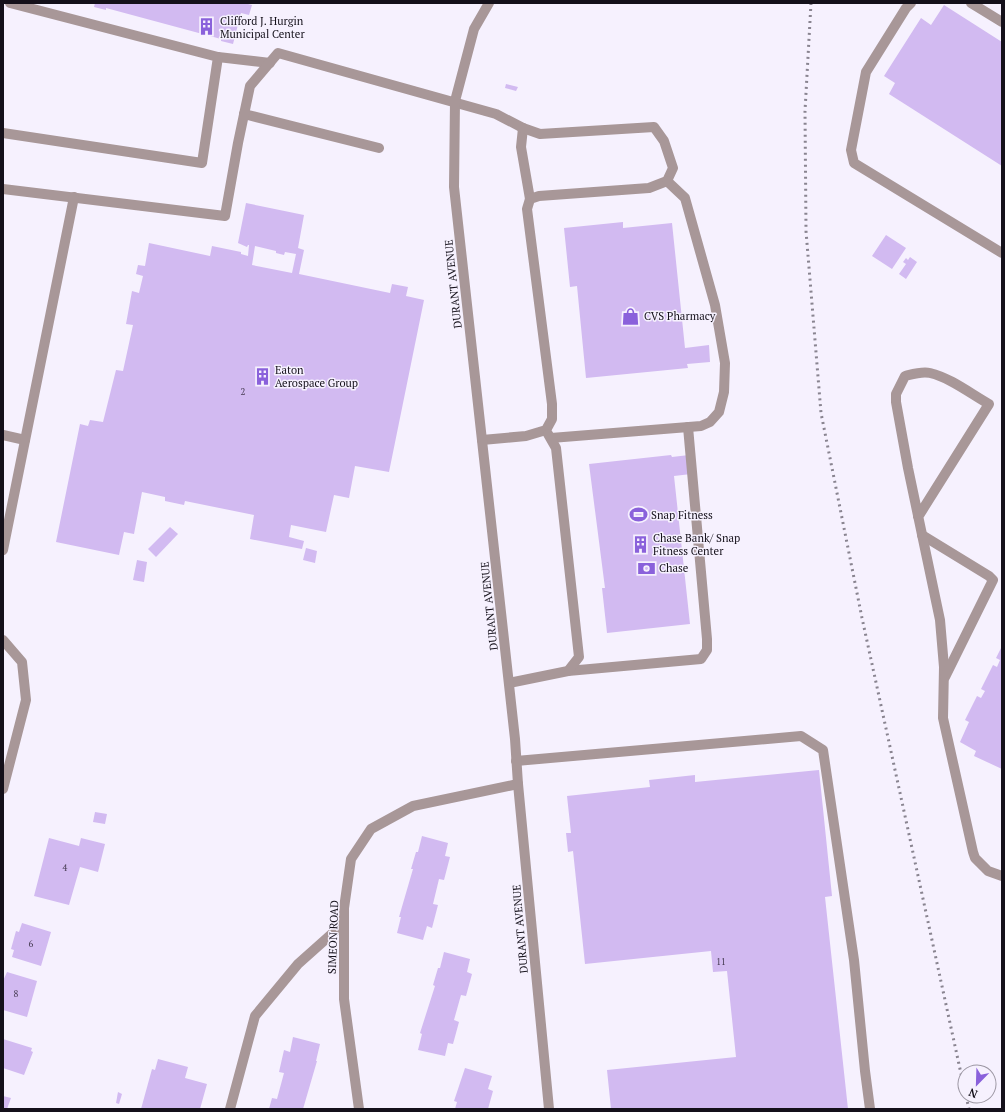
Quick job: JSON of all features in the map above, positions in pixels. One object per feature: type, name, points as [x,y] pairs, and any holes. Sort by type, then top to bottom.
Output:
[{"type":"street","points":[[10,3],[218,57],[270,63]]},
{"type":"street","name":"DURANT AVENUE","points":[[489,3],[474,29],[455,101],[454,187],[509,683],[549,1109]]},
{"type":"street","points":[[912,3],[906,8],[866,72],[851,150],[854,162],[1002,253]]},
{"type":"street","points":[[971,3],[1002,22]]},
{"type":"street","points":[[3,189],[226,216],[250,86],[278,53],[455,101],[496,114],[522,128],[540,134],[654,127],[664,141],[673,168],[667,181],[649,188],[539,196],[530,200]]},
{"type":"street","points":[[3,133],[202,163],[218,57]]},
{"type":"street","points":[[244,114],[379,148]]},
{"type":"street","points":[[522,128],[522,147],[530,200],[527,209],[552,404],[552,419],[548,434],[556,448],[577,628],[579,656],[568,671]]},
{"type":"street","points":[[482,440],[548,434],[688,428],[701,426],[710,422],[718,412],[724,392],[725,363],[715,305],[685,198],[667,181]]},
{"type":"street","points":[[3,550],[74,197]]},
{"type":"street","points":[[918,518],[989,404],[942,377],[929,372],[919,372],[905,376],[896,394],[898,419],[918,518],[940,620],[944,680],[943,718],[973,852],[975,858],[985,868],[1002,876]]},
{"type":"street","points":[[509,683],[568,671],[700,659],[706,650],[707,639],[688,428]]},
{"type":"street","points":[[3,435],[25,440]]},
{"type":"street","points":[[922,535],[989,576],[992,580],[944,680]]},
{"type":"street","points":[[3,640],[22,662],[26,700],[3,789]]},
{"type":"street","points":[[516,761],[801,736],[823,750],[854,960],[870,1109]]},
{"type":"street","name":"SIMEON ROAD","points":[[359,1109],[344,999],[344,908],[351,859],[371,829],[414,806],[518,784]]},
{"type":"street","points":[[230,1109],[255,1016],[298,964],[344,923]]},
{"type":"building","name":"Clifford J. Hurgin Municipal Center","points":[[95,3],[244,3],[252,5],[249,15],[241,13],[233,44],[221,41],[221,39],[106,8],[106,10],[94,7]]},
{"type":"building","points":[[944,5],[1002,42],[1002,166],[889,94],[895,83],[884,76],[921,18],[931,25]]},
{"type":"building","points":[[506,84],[518,87],[516,91],[505,88]]},
{"type":"building","name":"Eaton Aerospace Group","points":[[246,203],[304,215],[298,248],[304,250],[299,274],[390,293],[392,284],[408,287],[406,296],[424,300],[389,472],[355,466],[349,498],[334,495],[326,532],[291,525],[289,537],[304,541],[302,549],[250,539],[254,515],[185,501],[184,505],[165,501],[165,497],[142,492],[134,534],[124,532],[119,555],[56,542],[80,424],[88,426],[90,420],[103,422],[116,370],[123,371],[133,325],[126,324],[132,291],[139,293],[143,276],[136,274],[138,265],[145,266],[149,243],[210,256],[212,246],[241,252],[241,254],[248,256],[249,245],[247,247],[238,243]],"holes":[[[255,246],[276,251],[276,253],[284,255],[285,252],[296,254],[292,273],[252,265]]]},
{"type":"building","name":"CVS Pharmacy","points":[[623,222],[623,228],[672,223],[685,348],[709,345],[710,362],[687,364],[688,368],[586,378],[577,286],[570,287],[564,228]]},
{"type":"building","points":[[886,235],[906,248],[892,269],[872,256]]},
{"type":"building","points":[[910,257],[917,262],[906,279],[899,274],[906,264],[903,262],[906,258],[908,260]]},
{"type":"building","name":"Chase Bank/ Snap Fitness Center","points":[[671,455],[672,457],[689,455],[691,474],[674,476],[690,624],[607,633],[602,588],[605,588],[589,464]]},
{"type":"building","points":[[170,527],[178,534],[156,557],[148,549]]},
{"type":"building","points":[[306,548],[317,551],[315,563],[303,560]]},
{"type":"building","points":[[137,560],[147,562],[144,582],[133,580]]},
{"type":"building","points":[[1002,646],[1002,769],[974,756],[976,751],[960,742],[969,722],[965,720],[977,696],[981,698],[985,691],[981,689],[993,665],[997,667],[1000,660],[996,658]]},
{"type":"building","points":[[819,770],[832,896],[825,897],[848,1109],[611,1109],[607,1070],[736,1057],[727,971],[713,972],[711,951],[585,964],[573,851],[568,852],[566,833],[571,833],[567,796],[650,787],[649,780],[695,775],[695,782]]},
{"type":"building","points":[[95,812],[107,814],[105,824],[93,822]]},
{"type":"building","points":[[422,836],[448,843],[445,856],[450,857],[444,880],[439,879],[433,904],[438,905],[432,928],[427,926],[423,940],[397,933],[401,917],[399,917],[413,869],[411,869],[416,852],[418,852]]},
{"type":"building","points":[[49,838],[79,846],[81,838],[105,844],[98,872],[80,867],[69,905],[34,896]]},
{"type":"building","points":[[22,923],[51,932],[41,966],[12,957],[14,950],[11,949],[16,931],[19,932]]},
{"type":"building","points":[[444,952],[470,959],[467,972],[472,974],[466,996],[461,995],[454,1020],[459,1022],[453,1044],[448,1043],[445,1056],[418,1050],[422,1034],[420,1033],[435,986],[433,985],[438,968],[440,968]]},
{"type":"building","points":[[7,972],[37,981],[27,1017],[3,1010],[3,981]]},
{"type":"building","points":[[293,1037],[320,1044],[317,1061],[303,1109],[269,1109],[272,1098],[277,1099],[284,1073],[279,1072],[284,1050],[290,1052]]},
{"type":"building","points":[[3,1039],[32,1048],[31,1051],[33,1052],[24,1075],[3,1068]]},
{"type":"building","points":[[158,1059],[188,1067],[185,1078],[207,1084],[200,1109],[141,1109],[152,1069],[155,1070]]},
{"type":"building","points":[[465,1068],[492,1076],[488,1089],[493,1091],[488,1109],[455,1109],[457,1102],[454,1101]]},
{"type":"building","points":[[118,1092],[122,1094],[119,1104],[116,1103]]},
{"type":"building","points":[[3,1096],[11,1098],[7,1109],[3,1109]]},
{"type":"railway","points":[[811,3],[805,111],[806,231],[821,413],[862,618],[959,1064]]},
{"type":"railway","points":[[968,1104],[969,1109]]},
{"type":"place","name":"Clifford J. Hurgin Municipal Center","points":[[207,27]]},
{"type":"place","name":"CVS Pharmacy","points":[[631,316]]},
{"type":"place","name":"Eaton Aerospace Group","points":[[262,376]]},
{"type":"place","name":"Snap Fitness","points":[[638,515]]},
{"type":"place","name":"Chase Bank/ Snap Fitness Center","points":[[640,544]]},
{"type":"place","name":"Chase","points":[[646,568]]}]
